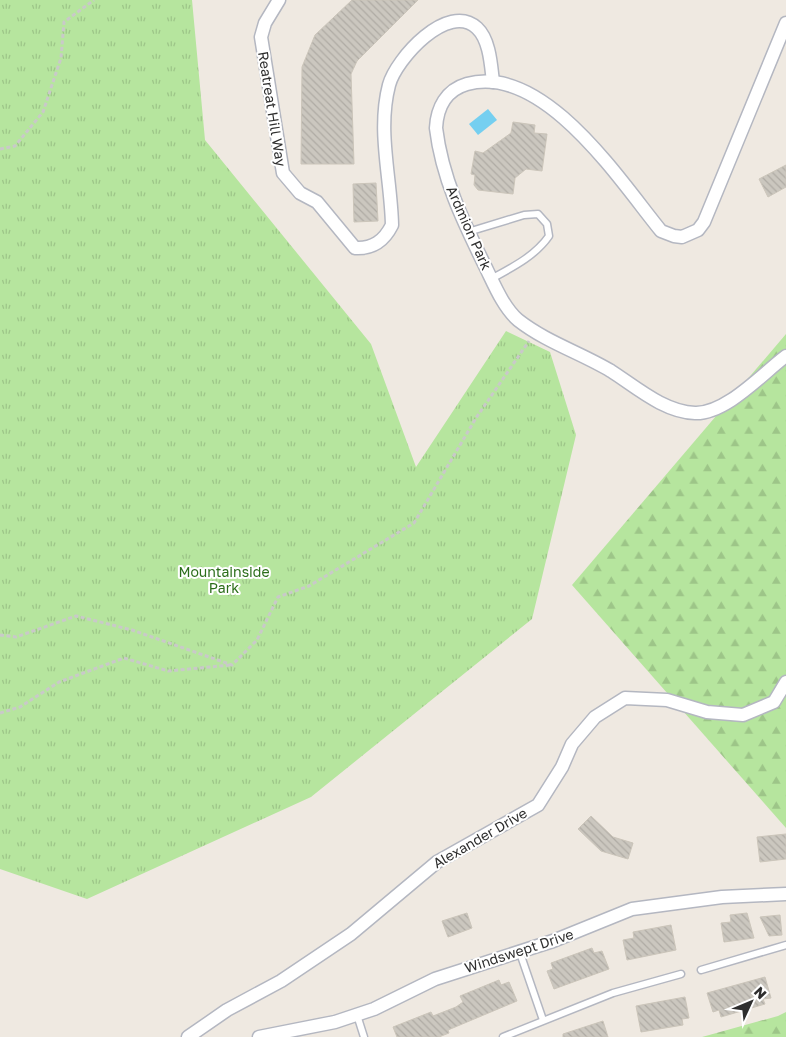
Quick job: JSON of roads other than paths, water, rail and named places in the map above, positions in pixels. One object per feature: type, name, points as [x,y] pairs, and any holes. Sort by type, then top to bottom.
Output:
[{"type":"street","name":"Reatreat Hill Way","points":[[279,0],[265,23],[261,37],[283,173],[300,193],[317,202],[347,242],[355,248],[372,247],[387,235],[392,225],[383,128],[390,83],[400,63],[431,31],[451,23],[468,23],[477,28],[484,38],[494,82]]},
{"type":"street","name":"Ardmion Park","points":[[786,23],[704,222],[698,230],[682,237],[661,231],[597,149],[565,120],[516,87],[494,82],[467,84],[454,90],[443,101],[436,118],[437,139],[448,183],[468,232],[492,279],[516,318],[536,334],[590,358],[661,403],[676,409],[695,413],[710,411],[731,400],[786,356]]},
{"type":"street","name":"Alexander Drive","points":[[188,1037],[227,1010],[280,981],[351,934],[437,862],[538,804],[562,767],[572,744],[595,717],[625,698],[667,700],[706,712],[743,715],[774,702],[786,682]]},
{"type":"street","name":"Windswept Drive","points":[[259,1037],[335,1022],[357,1015],[435,979],[520,953],[632,909],[722,896],[786,894]]},
{"type":"lane","points":[[468,232],[524,215],[538,214],[547,224],[549,236],[542,246],[523,261],[492,279]]},
{"type":"lane","points":[[701,970],[786,945]]},
{"type":"lane","points":[[520,953],[543,1020]]},
{"type":"lane","points":[[503,1037],[619,991],[681,974]]},
{"type":"lane","points":[[357,1015],[364,1037]]},
{"type":"water","points":[[488,109],[497,120],[478,135],[469,124]]},
{"type":"park label","name":"Mountainside Park","points":[[224,580]]}]
